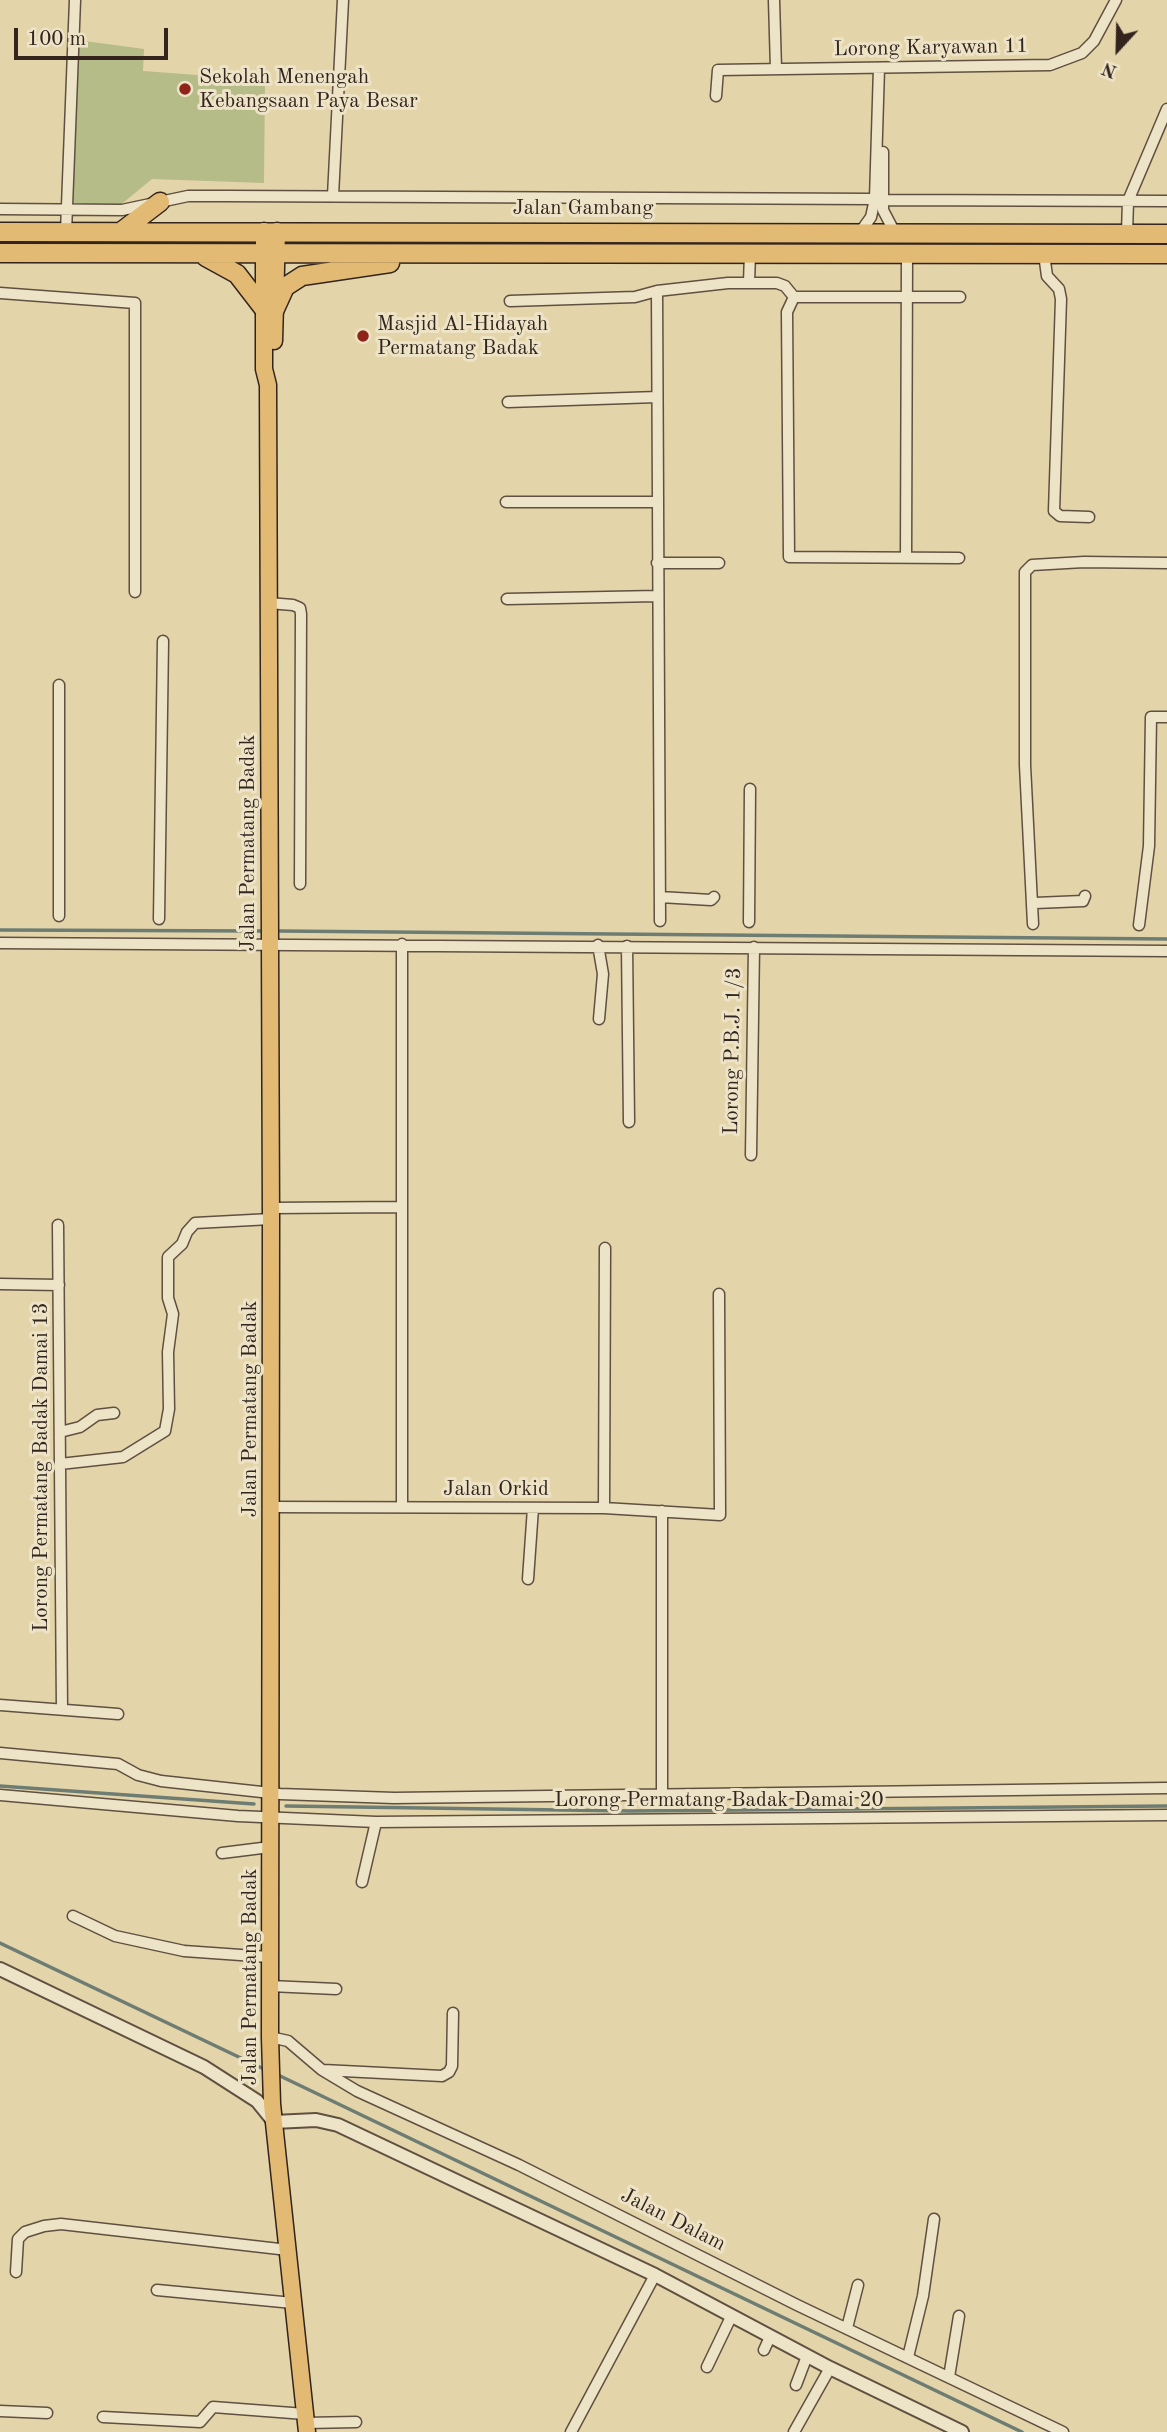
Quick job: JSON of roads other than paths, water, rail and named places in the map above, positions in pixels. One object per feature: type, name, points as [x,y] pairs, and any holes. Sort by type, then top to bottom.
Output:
[{"type":"highway","points":[[122,231],[160,202]]},
{"type":"highway","name":"Jalan Gambang","points":[[0,232],[894,231],[1167,234]]},
{"type":"highway","points":[[0,253],[1167,254]]},
{"type":"highway","points":[[196,254],[237,274],[270,309],[291,281],[312,273],[470,254]]},
{"type":"main road","name":"Jalan Permatang Badak","points":[[271,231],[270,309],[264,369],[268,385],[271,1214],[270,2043],[274,2122],[306,2423]]},
{"type":"street","points":[[66,232],[75,0]]},
{"type":"street","points":[[333,196],[343,0]]},
{"type":"street","points":[[774,0],[776,69]]},
{"type":"street","name":"Lorong Karyawan 11","points":[[716,96],[718,70],[1031,67],[1066,61],[1082,53],[1094,41],[1115,0]]},
{"type":"street","points":[[879,68],[879,199],[884,218],[894,231]]},
{"type":"street","points":[[1127,233],[1128,201],[1167,109]]},
{"type":"street","points":[[0,209],[122,210],[188,196],[1167,201]]},
{"type":"street","points":[[861,231],[879,199]]},
{"type":"street","points":[[748,283],[750,253]]},
{"type":"street","points":[[906,254],[906,557]]},
{"type":"street","points":[[1044,254],[1047,276],[1059,289],[1061,299],[1054,511],[1060,516],[1089,516]]},
{"type":"street","points":[[510,301],[635,297],[657,291],[748,283],[777,283],[785,286],[794,297]]},
{"type":"street","points":[[657,291],[657,596],[661,616],[660,921]]},
{"type":"street","points":[[0,293],[135,303],[135,592]]},
{"type":"street","points":[[794,297],[960,297]]},
{"type":"street","points":[[794,297],[787,312],[789,557],[959,558]]},
{"type":"street","points":[[508,402],[657,397]]},
{"type":"street","points":[[506,502],[658,502]]},
{"type":"street","points":[[1034,923],[1035,903],[1025,765],[1025,572],[1032,565],[1084,562],[1167,563]]},
{"type":"street","points":[[657,563],[719,563]]},
{"type":"street","points":[[508,599],[657,596]]},
{"type":"street","points":[[268,603],[293,605],[300,608],[301,614],[300,884]]},
{"type":"street","points":[[159,919],[163,641]]},
{"type":"street","points":[[59,685],[60,916]]},
{"type":"street","points":[[1139,925],[1149,845],[1151,717],[1167,717]]},
{"type":"street","points":[[749,922],[751,789]]},
{"type":"street","points":[[1035,903],[1083,901],[1085,896]]},
{"type":"street","points":[[660,897],[711,900],[714,897]]},
{"type":"street","points":[[0,943],[1167,951]]},
{"type":"street","points":[[402,944],[402,1507]]},
{"type":"street","points":[[598,946],[603,974],[598,1019]]},
{"type":"street","points":[[627,946],[629,1122]]},
{"type":"street","name":"Lorong P.B.J. 1/3","points":[[751,1155],[754,947]]},
{"type":"street","points":[[60,1464],[123,1457],[165,1431],[169,1409],[168,1352],[173,1314],[168,1298],[169,1257],[182,1244],[195,1223],[271,1214],[401,1207]]},
{"type":"street","name":"Lorong Permatang Badak Damai 13","points":[[58,1225],[62,1709]]},
{"type":"street","points":[[604,1248],[604,1508]]},
{"type":"street","points":[[0,1284],[59,1284]]},
{"type":"street","name":"Jalan Orkid","points":[[271,1507],[604,1508],[720,1515],[719,1294]]},
{"type":"street","points":[[60,1432],[80,1427],[97,1415],[114,1413]]},
{"type":"street","points":[[528,1579],[533,1508]]},
{"type":"street","points":[[662,1511],[662,1796]]},
{"type":"street","points":[[0,1705],[117,1714]]},
{"type":"street","points":[[0,1753],[118,1764],[138,1775],[160,1781],[270,1792],[394,1798],[1167,1788]]},
{"type":"street","name":"Lorong Permatang Badak Damai 20","points":[[0,1795],[271,1818],[376,1822],[1167,1815]]},
{"type":"street","points":[[362,1882],[376,1822]]},
{"type":"street","points":[[222,1853],[270,1847]]},
{"type":"street","points":[[73,1916],[115,1936],[184,1951],[269,1956]]},
{"type":"street","points":[[0,1969],[204,2067],[257,2101],[274,2122],[316,2120],[338,2125],[655,2275],[830,2368],[962,2432]]},
{"type":"street","points":[[270,1986],[336,1989]]},
{"type":"street","points":[[322,2070],[442,2076],[449,2072],[452,2066],[453,2014]]},
{"type":"street","name":"Jalan Dalam","points":[[270,2043],[288,2041],[322,2070],[357,2091],[519,2165],[847,2329],[1063,2432]]},
{"type":"street","points":[[908,2357],[923,2297],[934,2219]]},
{"type":"street","points":[[16,2272],[18,2239],[25,2232],[61,2224],[288,2250]]},
{"type":"street","points":[[571,2432],[655,2275]]},
{"type":"street","points":[[847,2329],[858,2285]]},
{"type":"street","points":[[157,2290],[293,2303]]},
{"type":"street","points":[[949,2377],[959,2316]]},
{"type":"street","points":[[707,2367],[731,2317]]},
{"type":"street","points":[[764,2350],[770,2337]]},
{"type":"street","points":[[796,2385],[807,2356]]},
{"type":"street","points":[[794,2432],[830,2368]]},
{"type":"street","points":[[103,2417],[200,2422],[213,2407],[306,2423],[356,2422]]},
{"type":"street","points":[[0,2412],[47,2413]]},
{"type":"waterway","points":[[0,930],[261,931]]},
{"type":"waterway","points":[[280,931],[1167,939]]},
{"type":"waterway","points":[[0,1786],[254,1804]]},
{"type":"waterway","points":[[286,1806],[631,1811],[1167,1806]]},
{"type":"waterway","points":[[0,1943],[266,2070]]},
{"type":"waterway","points":[[276,2074],[1022,2432]]},
{"type":"place","name":"Sekolah Menengah Kebangsaan Paya Besar","points":[[185,89]]},
{"type":"place","name":"Masjid Al-Hidayah Permatang Badak","points":[[363,336]]}]
